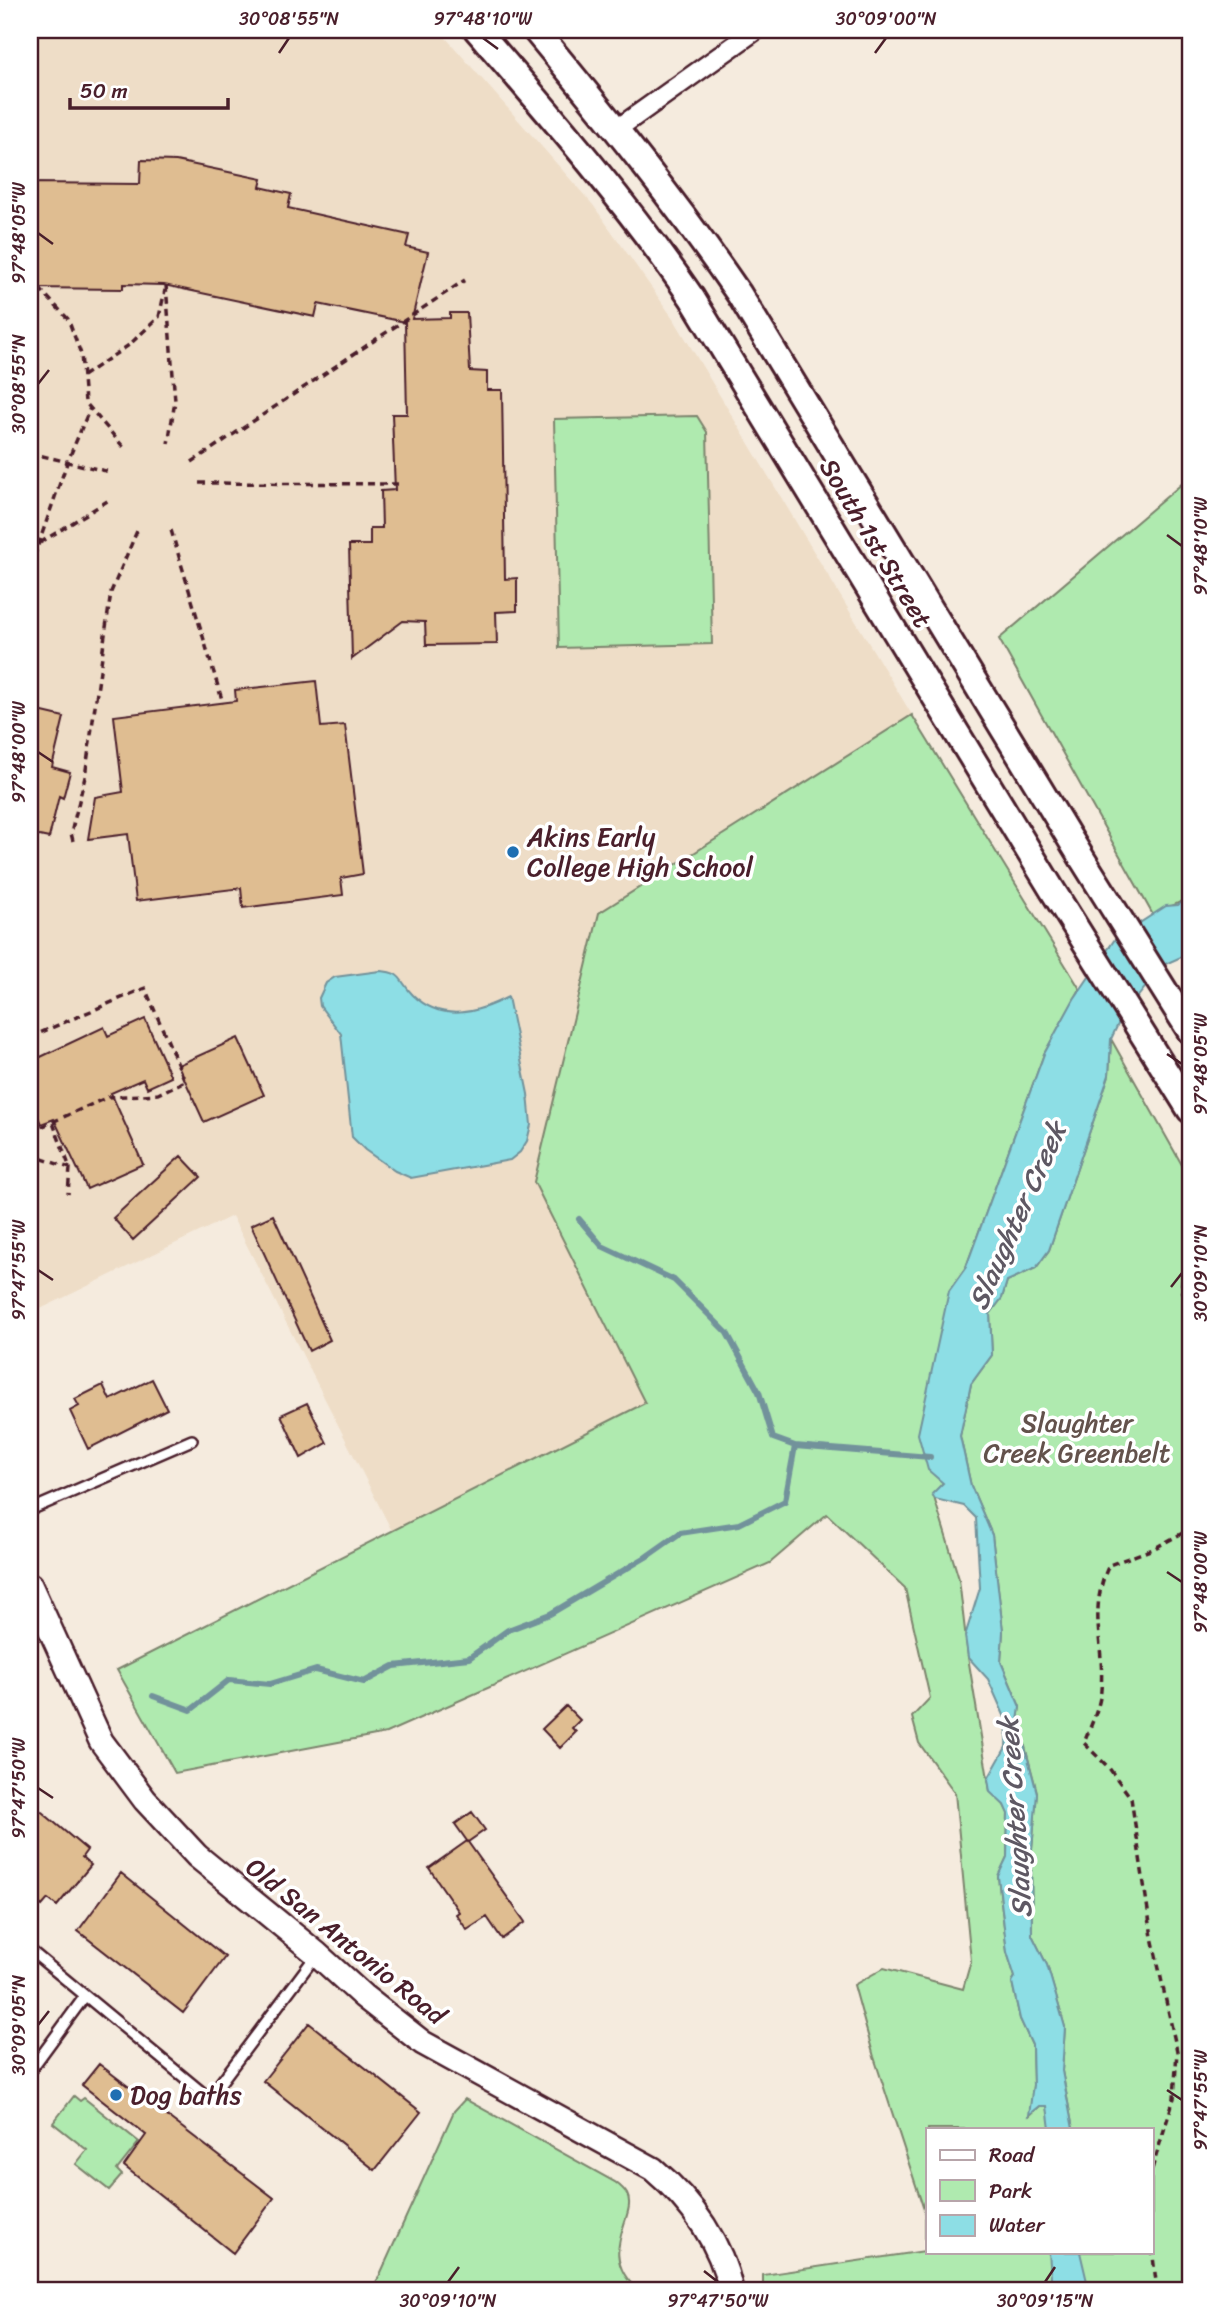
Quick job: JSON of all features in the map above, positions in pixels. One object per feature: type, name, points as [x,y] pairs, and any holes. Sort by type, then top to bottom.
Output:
[{"type":"main road","name":"South 1st Street","points":[[477,30],[586,157],[666,259],[692,298],[1053,891],[1190,1110]]},
{"type":"main road","name":"South 1st Street","points":[[535,30],[617,129],[700,237],[739,294],[1190,1031]]},
{"type":"street","points":[[617,129],[756,30]]},
{"type":"street","name":"Old San Antonio Road","points":[[30,1585],[101,1741],[145,1800],[197,1856],[423,2043],[653,2169],[678,2190],[696,2214],[712,2240],[731,2290]]},
{"type":"lane","points":[[30,1510],[192,1440]]},
{"type":"lane","points":[[30,1950],[209,2098],[317,1954]]},
{"type":"lane","points":[[30,2071],[85,1996]]},
{"type":"path","points":[[192,463],[465,280]]},
{"type":"path","points":[[83,376],[129,345],[159,317],[166,285],[175,401],[168,444]]},
{"type":"path","points":[[39,288],[68,319],[81,354],[85,402],[126,450]]},
{"type":"path","points":[[30,568],[67,463],[90,408]]},
{"type":"path","points":[[30,453],[110,472]]},
{"type":"path","points":[[199,483],[403,484]]},
{"type":"path","points":[[30,549],[109,500]]},
{"type":"path","points":[[171,530],[223,703]]},
{"type":"path","points":[[73,841],[71,833],[85,777],[111,592],[137,531]]},
{"type":"path","points":[[30,1037],[145,988],[184,1081],[158,1094],[108,1097],[30,1132]]},
{"type":"path","points":[[52,1122],[71,1168],[68,1194]]},
{"type":"path","points":[[30,1155],[71,1168]]},
{"type":"path","points":[[1190,1257],[1186,1259],[1181,1290],[1190,1301]]},
{"type":"path","points":[[1154,2163],[1174,2098],[1177,2051],[1152,1937],[1131,1798],[1109,1768],[1084,1743],[1101,1693],[1096,1609],[1100,1584],[1109,1565],[1153,1549],[1190,1529]]},
{"type":"path","points":[[1153,2254],[1157,2290]]},
{"type":"shaded area","name":"Akins Early College High School","points":[[30,30],[439,30],[593,205],[675,321],[1080,989],[1044,1054],[979,1232],[393,1533],[232,1216],[30,1314]]},
{"type":"green space","points":[[697,416],[707,432],[712,644],[559,648],[554,419]]},
{"type":"green space","points":[[1190,477],[1190,896],[1153,915],[999,639]]},
{"type":"green space","name":"Slaughter Creek Greenbelt","points":[[912,715],[1080,989],[1044,1054],[966,1267],[949,1291],[943,1483],[933,1494],[959,1579],[968,1657],[990,1791],[1008,1813],[1007,1857],[998,1877],[1007,1952],[1015,1977],[1012,1982],[1020,2019],[1032,2045],[1033,2085],[1030,2115],[1040,2106],[1047,2106],[1051,2127],[926,2128],[926,2254],[1154,2254],[1154,2128],[1073,2128],[1062,2071],[1065,2027],[1047,1965],[1032,1935],[1031,1861],[1037,1792],[1018,1720],[1020,1707],[1001,1662],[1003,1631],[992,1535],[971,1486],[960,1436],[971,1384],[992,1355],[990,1314],[1002,1298],[1007,1281],[1036,1268],[1049,1250],[1109,1075],[1111,1039],[1190,1179],[1190,2290],[763,2290],[763,2275],[925,2251],[925,2213],[874,2057],[854,1985],[884,1968],[963,1989],[971,1961],[955,1793],[919,1743],[912,1717],[930,1698],[905,1588],[827,1514],[770,1563],[386,1733],[175,1773],[117,1670],[645,1403],[534,1182],[599,913]]},
{"type":"green space","points":[[74,2096],[80,2101],[84,2098],[139,2142],[117,2170],[122,2175],[109,2190],[76,2164],[87,2150],[53,2123]]},
{"type":"green space","points":[[465,2099],[615,2182],[623,2189],[629,2203],[620,2236],[619,2262],[625,2276],[638,2290],[373,2290],[454,2111]]},
{"type":"water","name":"Slaughter Creek","points":[[1190,896],[1190,953],[1163,965],[1121,1018],[1111,1039],[1109,1075],[1049,1250],[1036,1268],[1007,1281],[1002,1298],[990,1314],[992,1355],[971,1384],[960,1436],[971,1486],[992,1535],[1003,1631],[1001,1662],[1020,1707],[1018,1721],[1037,1793],[1031,1861],[1032,1935],[1047,1965],[1065,2027],[1062,2071],[1073,2128],[1050,2128],[1047,2106],[1040,2106],[1029,2115],[1033,2085],[1032,2045],[1020,2019],[1012,1982],[1015,1977],[1007,1952],[998,1876],[1007,1857],[1008,1814],[1004,1805],[990,1792],[988,1779],[1006,1747],[1007,1722],[988,1679],[968,1657],[965,1636],[980,1588],[976,1518],[964,1506],[935,1499],[932,1494],[943,1483],[928,1470],[918,1434],[949,1291],[966,1267],[1044,1054],[1074,999],[1115,939],[1166,906],[1178,905]]},
{"type":"water","points":[[380,971],[397,975],[424,1004],[448,1012],[472,1011],[508,997],[528,1094],[531,1125],[527,1141],[520,1152],[510,1160],[411,1178],[395,1171],[365,1150],[352,1137],[341,1034],[320,1006],[319,998],[326,983],[335,977]]},
{"type":"water","points":[[1049,2254],[1080,2254],[1089,2290],[1052,2290]]},
{"type":"building","points":[[141,160],[176,161],[262,179],[260,187],[291,194],[288,208],[409,235],[406,247],[428,252],[412,319],[450,318],[450,313],[467,313],[470,371],[487,372],[487,390],[502,390],[505,579],[517,578],[517,611],[496,612],[497,644],[426,645],[425,622],[403,621],[352,659],[349,545],[370,545],[370,528],[382,528],[381,491],[395,490],[392,414],[407,414],[405,322],[318,304],[315,317],[164,285],[123,284],[123,289],[30,288],[30,183],[140,184]]},
{"type":"building","points":[[316,681],[321,727],[345,725],[363,874],[341,878],[343,895],[243,908],[241,888],[136,901],[128,834],[88,839],[95,797],[123,792],[114,716],[236,701],[235,690]]},
{"type":"building","points":[[30,709],[64,717],[52,767],[70,772],[63,798],[59,796],[49,838],[30,834]]},
{"type":"building","points":[[145,1019],[171,1077],[147,1088],[143,1079],[111,1093],[143,1164],[87,1189],[54,1119],[41,1124],[30,1099],[30,1062],[104,1027],[108,1036]]},
{"type":"building","points":[[238,1038],[264,1095],[204,1122],[178,1065]]},
{"type":"building","points":[[181,1156],[201,1177],[133,1240],[113,1218]]},
{"type":"building","points":[[273,1215],[330,1340],[309,1351],[251,1225]]},
{"type":"building","points":[[152,1379],[167,1409],[88,1449],[70,1411],[79,1406],[75,1399],[103,1385],[110,1400]]},
{"type":"building","points":[[307,1403],[327,1443],[301,1458],[281,1415]]},
{"type":"building","points":[[566,1706],[580,1720],[572,1728],[576,1732],[560,1748],[542,1729]]},
{"type":"building","points":[[30,1802],[87,1850],[82,1857],[91,1865],[57,1906],[48,1899],[42,1906],[30,1896]]},
{"type":"building","points":[[472,1812],[485,1830],[468,1842],[525,1922],[502,1939],[487,1917],[467,1930],[456,1914],[459,1912],[429,1868],[467,1841],[455,1824]]},
{"type":"building","points":[[121,1873],[225,1957],[183,2013],[78,1931]]},
{"type":"building","points":[[309,2023],[421,2112],[375,2170],[263,2081]]},
{"type":"building","points":[[99,2064],[274,2198],[233,2253],[124,2166],[146,2135],[82,2085]]},
{"type":"waterway","points":[[579,1219],[602,1246],[674,1280],[727,1333],[759,1392],[773,1438],[795,1446]]},
{"type":"waterway","points":[[153,1696],[191,1710],[229,1680],[270,1684],[316,1670],[364,1682],[394,1666],[469,1658],[508,1630],[550,1614],[646,1557],[680,1533],[739,1524],[785,1501],[795,1446],[930,1457]]},
{"type":"place","name":"Akins Early College High School","points":[[513,852]]},
{"type":"place","name":"Dog baths","points":[[116,2095]]}]
